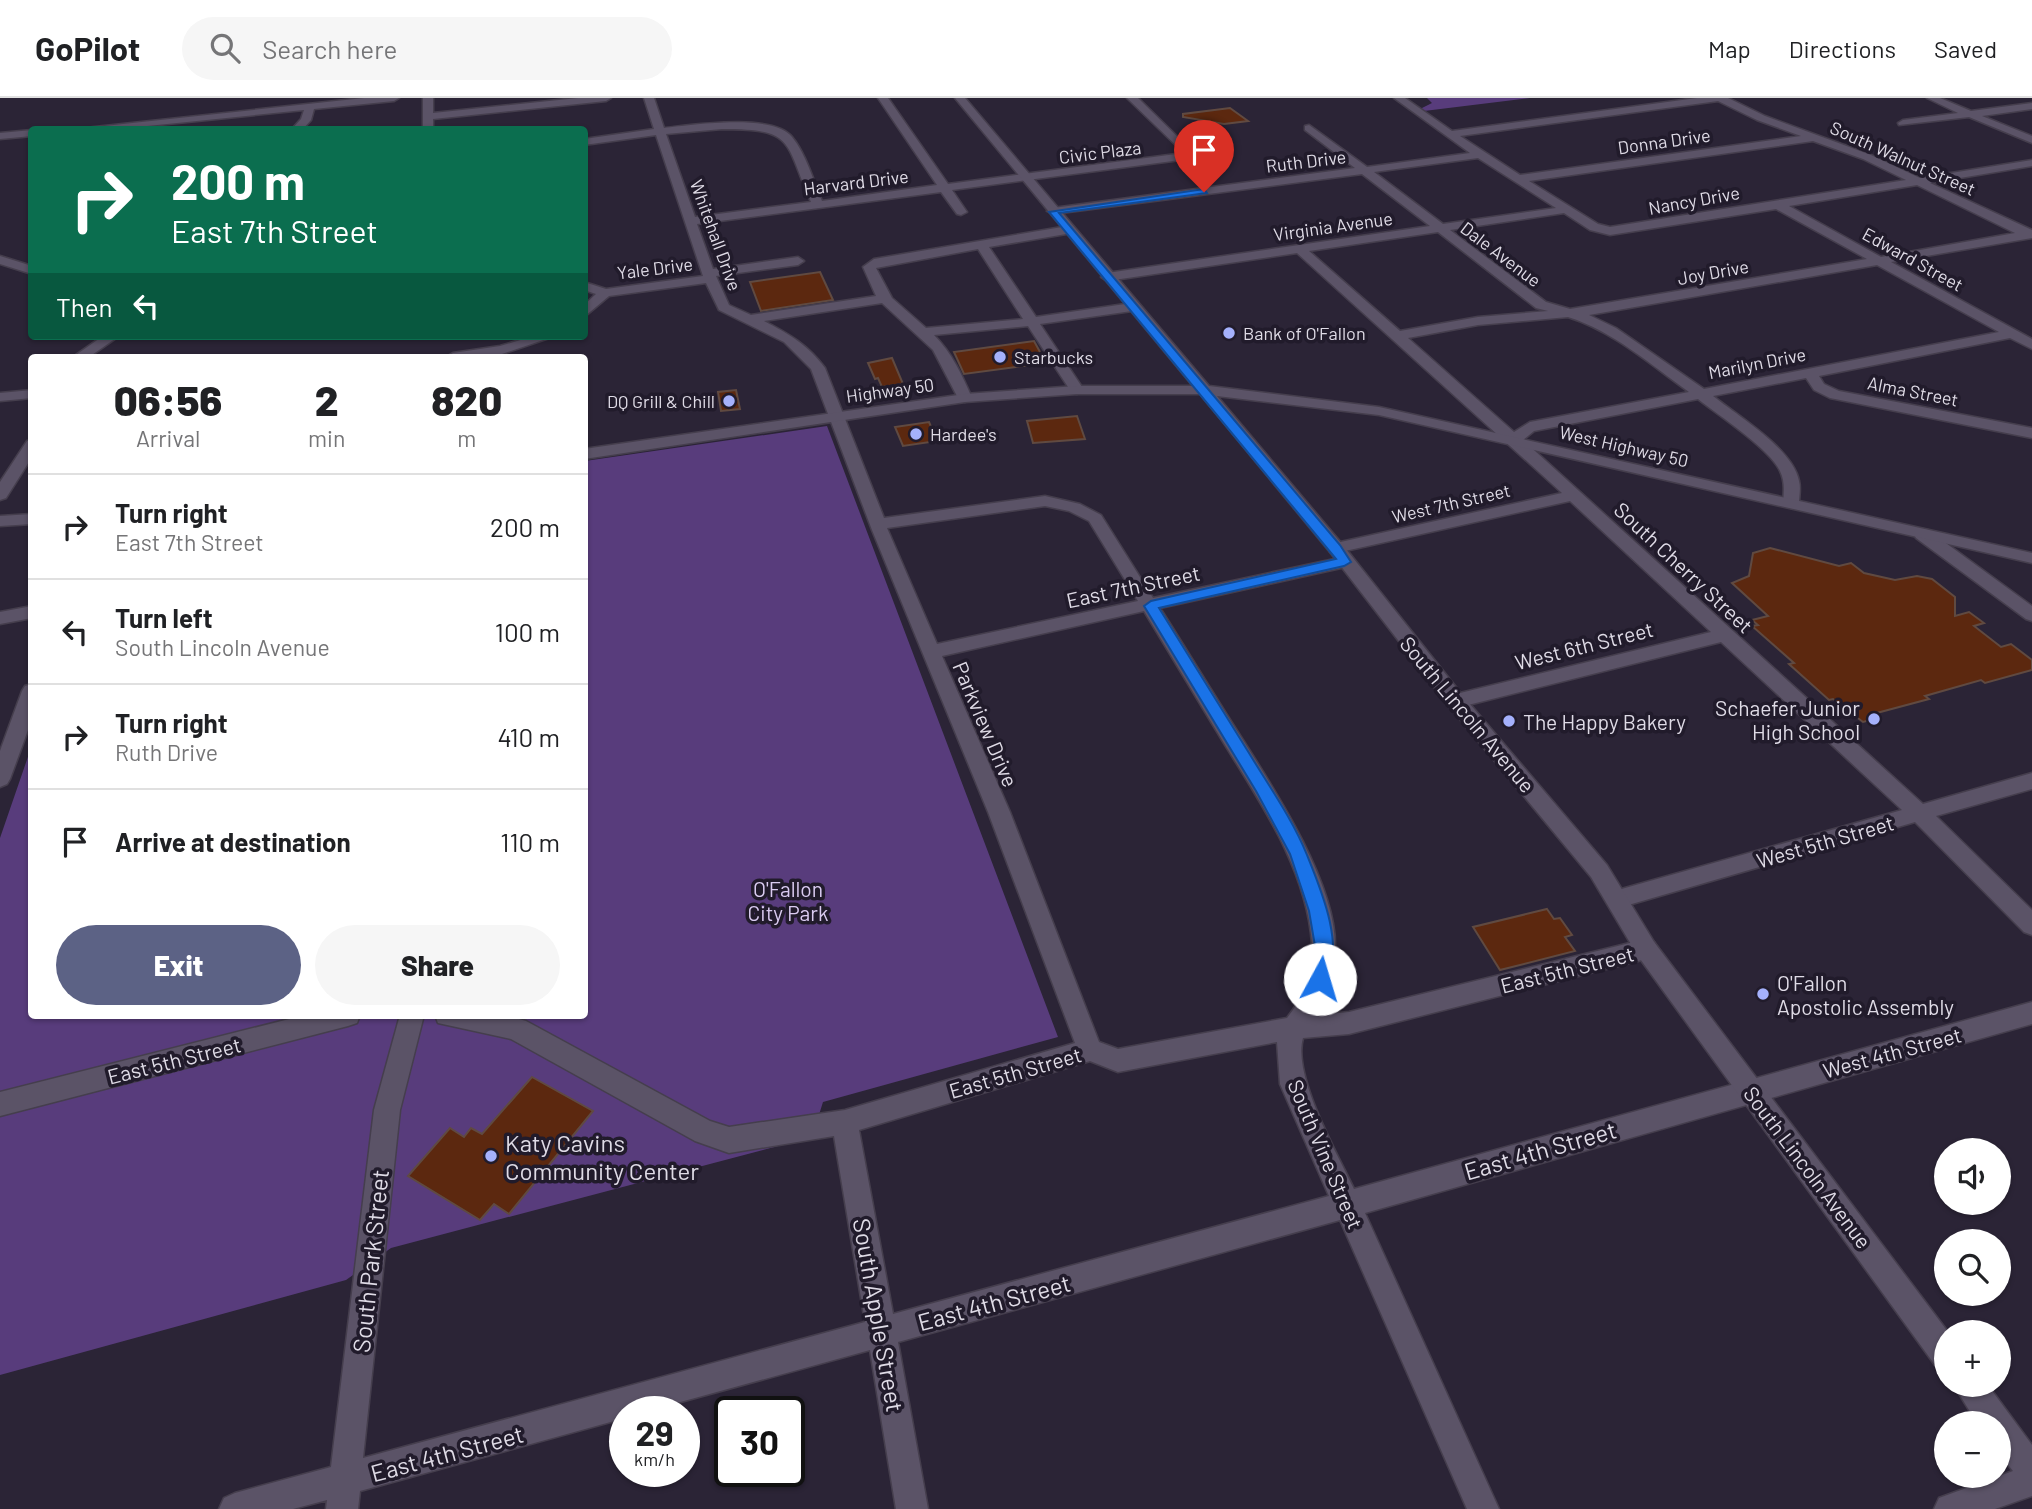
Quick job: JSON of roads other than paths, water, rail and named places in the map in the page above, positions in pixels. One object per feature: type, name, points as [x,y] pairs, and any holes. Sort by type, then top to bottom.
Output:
[{"type":"street","points":[[124,126],[394,98]]},
{"type":"street","points":[[428,98],[428,126]]},
{"type":"street","points":[[428,117],[539,102],[606,98]]},
{"type":"street","name":"Whitehall Drive","points":[[649,98],[709,276],[724,307],[789,339],[805,352],[818,368],[837,417]]},
{"type":"street","points":[[883,98],[961,212]]},
{"type":"street","name":"South Lincoln Avenue","points":[[960,98],[1599,871],[1646,949],[1934,1338]]},
{"type":"street","name":"Nancy Drive","points":[[1399,98],[1564,210],[1594,227],[1610,230],[1920,183],[2032,163]]},
{"type":"street","points":[[1450,134],[1720,98]]},
{"type":"street","name":"South Walnut Street","points":[[1720,98],[1761,118],[1867,157],[2030,235]]},
{"type":"street","points":[[1932,98],[2032,140]]},
{"type":"street","name":"Civic Plaza","points":[[1026,178],[1188,156],[1189,151],[1136,101]]},
{"type":"street","points":[[300,126],[306,120],[310,106]]},
{"type":"street","points":[[1903,123],[2032,106]]},
{"type":"street","points":[[588,142],[751,125],[774,130],[787,138],[818,204]]},
{"type":"street","name":"Dale Avenue","points":[[1309,128],[1541,305],[1594,321],[1701,394],[1775,453],[1787,468],[1791,482],[1791,503]]},
{"type":"street","points":[[0,136],[28,133]]},
{"type":"street","name":"Donna Drive","points":[[1518,179],[1815,138]]},
{"type":"street","name":"Ruth Drive","points":[[1053,212],[1480,155]]},
{"type":"street","name":"Harvard Drive","points":[[692,221],[1026,178]]},
{"type":"street","name":"Edward Street","points":[[1776,204],[2032,345]]},
{"type":"street","name":"Virginia Avenue","points":[[1107,277],[1564,210]]},
{"type":"street","points":[[965,398],[950,363],[924,332],[883,299],[869,267],[878,262],[1068,230]]},
{"type":"street","name":"Joy Drive","points":[[1398,336],[1478,321],[1586,312],[2030,235]]},
{"type":"street","points":[[982,246],[1077,390]]},
{"type":"street","name":"South Cherry Street","points":[[1300,249],[1515,441],[1920,814],[2032,925]]},
{"type":"street","points":[[0,260],[28,269]]},
{"type":"street","name":"Yale Drive","points":[[605,293],[798,261]]},
{"type":"street","points":[[588,287],[605,293],[588,309]]},
{"type":"street","points":[[747,320],[883,299]]},
{"type":"street","points":[[924,332],[977,330],[1132,307]]},
{"type":"street","name":"Marilyn Drive","points":[[1515,441],[1530,427],[2012,334]]},
{"type":"street","points":[[85,354],[106,340]]},
{"type":"street","points":[[474,354],[502,350],[535,340]]},
{"type":"street","points":[[1150,389],[1171,377],[1176,359]]},
{"type":"street","name":"Alma Street","points":[[1810,373],[1819,387],[1835,395],[2027,434]]},
{"type":"street","points":[[1150,389],[1190,399],[1229,421]]},
{"type":"street","name":"Highway 50","points":[[588,453],[965,398],[1077,390],[1203,390]]},
{"type":"street","name":"West Highway 50","points":[[1203,390],[1329,403],[1515,441],[2032,558]]},
{"type":"street","points":[[0,397],[28,394]]},
{"type":"street","name":"Parkview Drive","points":[[837,417],[877,524],[999,812],[1090,1050]]},
{"type":"street","points":[[0,495],[28,450]]},
{"type":"street","name":"West 7th Street","points":[[1340,555],[1574,495]]},
{"type":"street","name":"South Vine Street","points":[[877,524],[1045,501],[1074,507],[1095,518],[1151,606],[1276,811],[1298,853],[1318,911],[1324,946],[1320,979],[1308,1010],[1294,1028],[1288,1047],[1293,1084],[1483,1509]]},
{"type":"street","points":[[0,522],[28,519]]},
{"type":"street","points":[[1922,534],[2032,615]]},
{"type":"street","name":"East 7th Street","points":[[931,652],[1151,606],[1340,555]]},
{"type":"street","points":[[0,618],[28,613]]},
{"type":"street","name":"West 6th Street","points":[[1456,701],[1723,635]]},
{"type":"street","points":[[0,779],[28,702]]},
{"type":"street","name":"West 5th Street","points":[[1618,900],[2032,781]]},
{"type":"street","name":"East 5th Street","points":[[479,1019],[517,1029],[704,1132],[729,1140],[845,1122],[1090,1050],[1118,1061],[1294,1028],[1349,1023],[1646,949]]},
{"type":"street","name":"West 4th Street","points":[[1751,1090],[2032,1013]]},
{"type":"street","name":"East 5th Street","points":[[0,1104],[332,1019]]},
{"type":"street","name":"South Park Street","points":[[344,1495],[387,1110],[411,1019]]},
{"type":"street","name":"East 4th Street","points":[[235,1509],[344,1495],[882,1333],[1751,1090]]},
{"type":"street","name":"South Apple Street","points":[[845,1122],[912,1509]]},
{"type":"street","points":[[2011,1442],[2032,1471]]},
{"type":"street","points":[[1950,1509],[2032,1480]]},
{"type":"place","name":"Bank of O'Fallon","points":[[1229,333]]},
{"type":"place","name":"Starbucks","points":[[1000,357]]},
{"type":"place","name":"DQ Grill & Chill","points":[[729,401]]},
{"type":"place","name":"Hardee's","points":[[916,434]]},
{"type":"place","name":"Schaefer Junior High School","points":[[1874,719]]},
{"type":"place","name":"The Happy Bakery","points":[[1509,721]]},
{"type":"place","name":"O'Fallon Apostolic Assembly","points":[[1763,994]]},
{"type":"place","name":"Katy Cavins Community Center","points":[[491,1156]]},
{"type":"park label","name":"O'Fallon City Park","points":[[788,900]]}]
